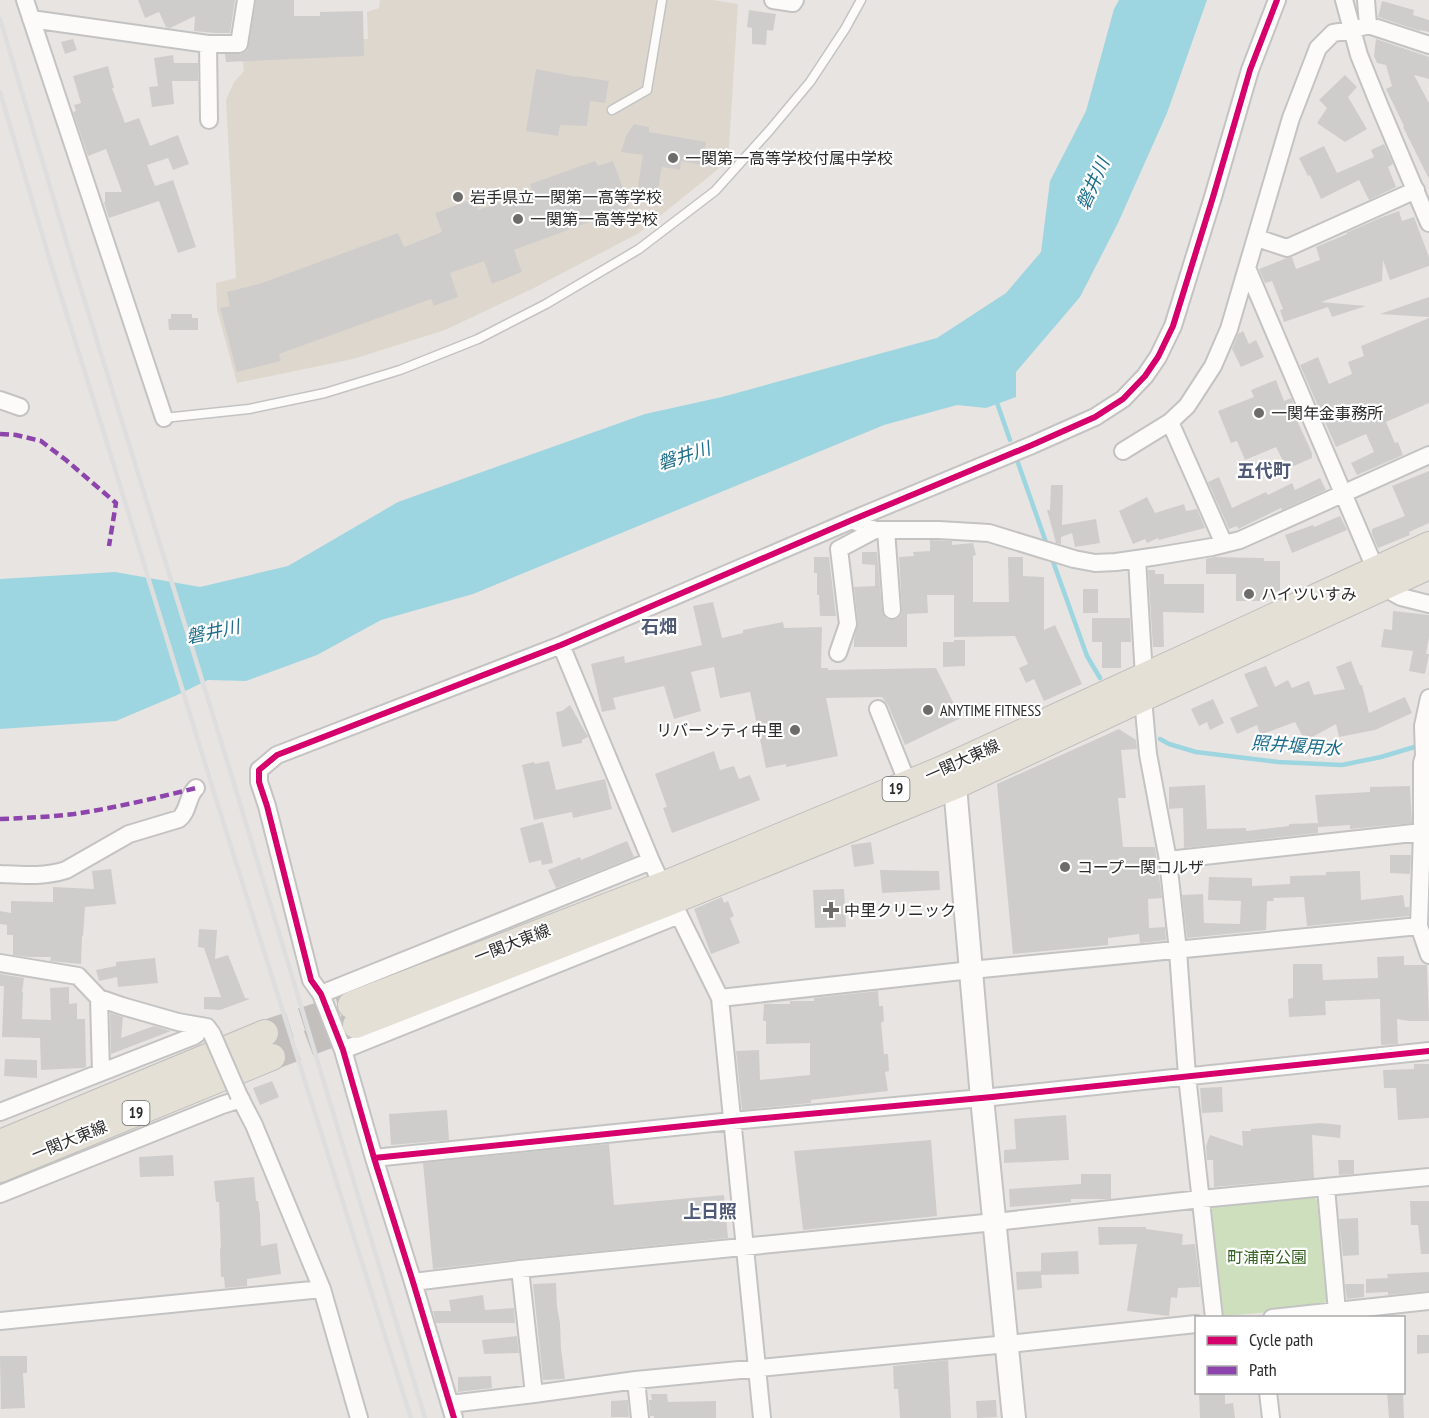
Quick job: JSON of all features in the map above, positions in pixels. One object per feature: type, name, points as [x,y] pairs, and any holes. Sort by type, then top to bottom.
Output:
[{"type":"main road","name":"一関大東線","points":[[353,1015],[671,901],[950,777],[1379,579],[1429,545]]},
{"type":"main road","name":"一関大東線","points":[[1379,579],[1429,566]]},
{"type":"main road","name":"一関大東線","points":[[671,901],[908,784],[950,777]]},
{"type":"main road","name":"一関大東線","points":[[0,1143],[269,1045],[0,1169]]},
{"type":"street","points":[[25,0],[164,418]]},
{"type":"street","points":[[31,19],[208,44],[239,44],[246,0]]},
{"type":"street","points":[[773,0],[793,3],[795,0]]},
{"type":"street","points":[[1195,1324],[636,1380],[534,1394],[452,1411],[343,1050],[321,994],[311,980],[259,782],[258,770],[278,755],[561,645],[1095,417],[1123,399],[1145,376],[1158,357],[1173,326],[1250,70],[1277,0]]},
{"type":"street","points":[[1344,0],[1359,54],[1429,223]]},
{"type":"street","points":[[1366,0],[1368,25]]},
{"type":"street","points":[[1123,451],[1170,422],[1187,406],[1213,366],[1229,328],[1291,118],[1318,48],[1333,33],[1368,25],[1429,45]]},
{"type":"street","points":[[208,44],[209,120]]},
{"type":"street","points":[[1257,238],[1287,248],[1416,190]]},
{"type":"street","points":[[1246,268],[1379,579],[1401,597],[1429,604]]},
{"type":"street","points":[[0,400],[20,407],[0,412]]},
{"type":"street","points":[[1170,422],[1224,544]]},
{"type":"street","points":[[852,520],[880,530],[989,533],[1074,559],[1116,562],[1240,540],[1429,456]]},
{"type":"street","points":[[880,530],[892,610]]},
{"type":"street","points":[[838,652],[848,624],[839,549],[880,530]]},
{"type":"street","points":[[1137,559],[1148,754],[1168,860],[1178,951],[1187,1076],[1214,1316]]},
{"type":"street","points":[[561,645],[651,861],[720,998],[762,1418]]},
{"type":"street","points":[[1429,698],[1424,726],[1422,763],[1419,926],[1429,955]]},
{"type":"street","points":[[878,709],[908,784]]},
{"type":"street","points":[[950,777],[1014,1418]]},
{"type":"street","points":[[0,874],[35,875],[66,870],[129,834],[179,819],[184,813],[190,794],[196,788]]},
{"type":"street","points":[[1168,860],[1422,832]]},
{"type":"street","points":[[321,994],[651,861]]},
{"type":"street","points":[[343,1050],[671,901]]},
{"type":"street","points":[[720,998],[971,970],[1419,926]]},
{"type":"street","points":[[0,963],[78,975],[99,998],[210,1031]]},
{"type":"street","points":[[99,998],[100,1072]]},
{"type":"street","points":[[0,1112],[210,1031]]},
{"type":"street","points":[[210,1031],[254,1125],[322,1289],[359,1418]]},
{"type":"street","points":[[374,1158],[1429,1051]]},
{"type":"street","points":[[0,1194],[240,1098]]},
{"type":"street","points":[[413,1282],[520,1269],[1429,1177]]},
{"type":"street","points":[[1326,1188],[1337,1311]]},
{"type":"street","points":[[520,1269],[534,1394]]},
{"type":"street","points":[[0,1321],[322,1289]]},
{"type":"street","points":[[1283,1316],[1429,1301]]},
{"type":"street","points":[[636,1380],[640,1418]]},
{"type":"street","points":[[1268,1394],[1271,1418]]},
{"type":"lane","points":[[612,110],[647,90],[662,0]]},
{"type":"lane","points":[[164,418],[249,409],[325,393],[400,370],[478,339],[546,304],[628,256],[723,183],[810,82],[861,0]]},
{"type":"shaded area","name":"岩手県立一関第一高等学校","points":[[380,0],[713,0],[738,4],[728,161],[639,233],[534,288],[445,330],[353,359],[237,383],[217,310],[216,283],[236,278],[226,100],[234,82],[244,71],[241,44],[368,39],[367,12],[379,8]]},
{"type":"green space","name":"町浦南公園","points":[[1312,1196],[1317,1200],[1327,1300],[1322,1307],[1225,1316],[1217,1310],[1205,1211],[1211,1207]]},
{"type":"water","name":"磐井川","points":[[1119,0],[1207,0],[1167,113],[1118,223],[1080,297],[1016,372],[1016,397],[986,408],[957,405],[884,425],[473,594],[381,620],[317,655],[246,681],[208,680],[116,721],[0,729],[0,579],[115,572],[200,587],[288,566],[398,502],[645,414],[722,397],[937,338],[1006,293],[1041,252],[1050,181],[1086,111],[1114,9]]},
{"type":"building","points":[[138,0],[235,0],[230,33],[194,31],[195,16],[170,28],[166,27],[159,12],[145,18]]},
{"type":"building","points":[[256,0],[294,0],[294,16],[320,16],[320,12],[363,11],[364,56],[226,62],[225,54],[240,54],[248,50]]},
{"type":"building","points":[[1382,1],[1414,10],[1413,15],[1429,20],[1429,32],[1378,17]]},
{"type":"building","points":[[749,10],[776,14],[773,31],[767,30],[766,45],[752,44],[752,28],[747,27]]},
{"type":"building","points":[[73,39],[77,50],[65,54],[61,42]]},
{"type":"building","points":[[1376,39],[1429,57],[1429,79],[1414,75],[1429,103],[1429,179],[1386,89],[1392,86],[1386,65],[1377,63],[1374,56]]},
{"type":"building","points":[[173,55],[174,63],[198,63],[198,81],[172,81],[174,104],[152,107],[149,87],[158,86],[154,58]]},
{"type":"building","points":[[108,66],[114,88],[112,88],[125,123],[139,118],[150,146],[178,135],[189,164],[173,170],[168,158],[147,165],[155,186],[173,180],[196,247],[178,253],[159,201],[109,218],[104,203],[105,192],[122,192],[106,149],[88,156],[73,112],[76,111],[74,105],[81,103],[73,76]]},
{"type":"building","points":[[536,69],[609,81],[605,103],[590,101],[587,126],[560,125],[558,136],[526,131]]},
{"type":"building","points":[[1345,75],[1357,87],[1348,97],[1367,129],[1345,142],[1317,123],[1327,108],[1319,100]]},
{"type":"building","name":"一関第一高等学校付属中学校","points":[[634,124],[649,127],[649,132],[706,142],[702,165],[681,161],[680,170],[662,167],[657,194],[637,191],[643,155],[621,152],[626,136]]},
{"type":"building","points":[[1384,144],[1393,164],[1388,167],[1396,187],[1369,200],[1359,180],[1321,199],[1299,158],[1324,146],[1337,173],[1374,157],[1371,150]]},
{"type":"building","points":[[595,161],[598,166],[613,161],[630,207],[514,250],[522,272],[492,284],[484,261],[450,273],[458,297],[434,306],[431,299],[279,354],[281,361],[237,372],[220,308],[230,306],[227,292],[262,283],[398,233],[404,247],[442,232],[435,213],[473,199],[478,210],[532,191],[530,184]]},
{"type":"building","points":[[1399,211],[1402,221],[1414,217],[1429,257],[1429,266],[1390,280],[1383,260],[1382,281],[1321,302],[1366,306],[1332,317],[1328,307],[1284,322],[1280,310],[1283,309],[1272,281],[1265,283],[1259,269],[1292,257],[1296,269],[1320,260],[1316,247]]},
{"type":"building","points":[[1429,297],[1429,317],[1380,314]]},
{"type":"building","points":[[171,314],[192,314],[192,318],[198,318],[198,330],[169,330],[168,319],[171,319]]},
{"type":"building","points":[[1429,318],[1429,403],[1386,422],[1403,455],[1357,475],[1351,463],[1374,452],[1366,434],[1336,447],[1300,365],[1318,357],[1329,384],[1352,374],[1348,362],[1364,356],[1361,346]]},
{"type":"building","points":[[1243,331],[1249,344],[1256,340],[1264,357],[1241,367],[1232,349],[1238,334]]},
{"type":"building","points":[[1276,380],[1284,401],[1291,398],[1298,415],[1295,416],[1312,453],[1312,458],[1287,469],[1276,447],[1245,460],[1237,441],[1231,443],[1218,411],[1254,397],[1251,390]]},
{"type":"building","points":[[1429,471],[1429,523],[1409,532],[1410,535],[1378,548],[1372,529],[1405,516],[1392,486]]},
{"type":"building","points":[[1219,477],[1232,508],[1266,492],[1268,495],[1292,483],[1295,490],[1320,478],[1326,490],[1238,529],[1237,526],[1229,529],[1208,482]]},
{"type":"building","points":[[1051,485],[1063,485],[1062,525],[1096,519],[1100,543],[1075,547],[1072,533],[1061,537],[1061,544],[1056,543],[1047,510],[1050,510]]},
{"type":"building","points":[[1147,497],[1155,513],[1184,504],[1186,511],[1197,509],[1205,528],[1159,540],[1158,538],[1147,543],[1145,539],[1133,544],[1119,511]]},
{"type":"building","points":[[1340,516],[1347,530],[1292,553],[1285,535],[1313,525],[1314,527]]},
{"type":"building","points":[[930,540],[952,541],[952,545],[973,543],[976,555],[973,556],[973,602],[1009,602],[1008,557],[1023,557],[1023,576],[1044,577],[1044,630],[1055,625],[1082,684],[1044,701],[1034,679],[1026,683],[1019,668],[1028,664],[1015,636],[954,637],[954,595],[927,595],[928,613],[907,614],[907,647],[854,647],[858,623],[854,587],[875,586],[875,565],[862,564],[862,552],[877,552],[882,611],[887,619],[893,620],[901,615],[902,610],[899,557],[914,556],[913,552],[930,551]]},
{"type":"building","points":[[814,557],[829,557],[836,616],[820,616]]},
{"type":"building","points":[[1214,557],[1264,558],[1264,561],[1280,561],[1280,590],[1261,601],[1236,601],[1236,574],[1206,574],[1206,559]]},
{"type":"building","points":[[1148,570],[1155,570],[1155,574],[1164,574],[1164,584],[1204,584],[1204,613],[1163,612],[1164,647],[1153,647]]},
{"type":"building","points":[[1083,589],[1098,589],[1098,613],[1083,613]]},
{"type":"building","points":[[713,602],[722,638],[743,633],[743,630],[783,622],[784,628],[822,627],[821,668],[828,668],[828,670],[936,668],[961,718],[905,745],[888,705],[882,697],[826,698],[838,756],[786,767],[786,764],[766,768],[750,692],[720,698],[714,667],[691,672],[701,711],[674,719],[664,686],[613,698],[616,709],[602,712],[591,664],[624,656],[625,663],[702,645],[693,606]]},
{"type":"building","points":[[1393,611],[1429,615],[1426,654],[1429,654],[1425,674],[1409,671],[1413,651],[1381,647],[1384,629],[1392,630]]},
{"type":"building","points":[[1092,618],[1130,618],[1131,642],[1121,642],[1121,668],[1102,668],[1102,642],[1092,642]]},
{"type":"building","points":[[954,640],[965,640],[965,666],[943,667],[943,642],[954,642]]},
{"type":"building","points":[[1351,661],[1360,685],[1362,685],[1369,713],[1405,697],[1412,713],[1375,730],[1339,737],[1336,724],[1305,741],[1295,722],[1260,735],[1257,725],[1237,734],[1230,718],[1258,706],[1244,674],[1266,666],[1275,687],[1288,680],[1292,688],[1309,681],[1314,695],[1345,689],[1336,667]]},
{"type":"building","points":[[1213,699],[1224,723],[1210,730],[1207,722],[1199,726],[1191,709]]},
{"type":"building","points":[[570,705],[588,737],[582,740],[582,743],[562,747],[556,712]]},
{"type":"building","name":"コープ一関コルザ","points":[[1119,729],[1136,740],[1137,749],[1121,750],[1126,798],[1118,798],[1123,847],[1155,847],[1162,898],[1148,899],[1149,928],[1165,927],[1166,940],[1140,943],[1139,934],[1108,938],[1108,945],[1013,954],[997,784]]},
{"type":"building","points":[[714,751],[720,770],[734,766],[739,779],[750,775],[760,800],[672,833],[663,808],[667,807],[655,774]]},
{"type":"building","points":[[549,761],[556,790],[605,779],[612,809],[573,818],[572,812],[534,820],[522,765]]},
{"type":"building","points":[[1205,785],[1207,829],[1246,828],[1246,831],[1289,826],[1289,824],[1318,823],[1315,795],[1370,792],[1370,787],[1410,786],[1412,823],[1350,829],[1350,825],[1318,827],[1318,833],[1184,848],[1183,808],[1169,809],[1169,787]]},
{"type":"building","points":[[543,822],[553,863],[542,865],[541,860],[529,863],[520,828]]},
{"type":"building","points":[[627,841],[634,857],[556,888],[548,870],[580,857],[581,860]]},
{"type":"building","points":[[871,842],[874,864],[854,867],[851,845]]},
{"type":"building","points":[[1390,855],[1411,855],[1410,874],[1390,873]]},
{"type":"building","points":[[111,869],[116,904],[85,907],[81,964],[50,961],[51,957],[13,955],[13,935],[7,935],[7,925],[0,924],[0,911],[11,913],[11,901],[53,902],[53,887],[94,889],[92,871]]},
{"type":"building","points":[[880,870],[939,871],[940,890],[882,893]]},
{"type":"building","points":[[1360,871],[1361,900],[1403,895],[1405,907],[1409,907],[1409,916],[1307,926],[1304,897],[1273,898],[1274,901],[1267,901],[1266,930],[1187,938],[1182,895],[1203,894],[1204,923],[1240,924],[1241,901],[1208,900],[1209,877],[1252,878],[1252,886],[1290,884],[1290,876]]},
{"type":"building","name":"中里クリニック","points":[[844,889],[846,927],[815,928],[813,890]]},
{"type":"building","points":[[722,897],[724,903],[728,901],[734,916],[730,918],[740,943],[711,954],[694,909]]},
{"type":"building","points":[[199,929],[217,930],[215,959],[228,955],[245,998],[250,999],[220,1010],[204,1009],[204,997],[221,997],[204,948],[198,947]]},
{"type":"building","points":[[1404,956],[1404,965],[1427,965],[1429,1021],[1397,1019],[1398,1044],[1381,1045],[1380,999],[1325,1001],[1326,1015],[1289,1017],[1288,999],[1293,998],[1293,964],[1322,964],[1323,980],[1378,978],[1377,957]]},
{"type":"building","points":[[155,958],[158,983],[118,987],[117,977],[99,981],[96,970],[116,966],[116,962]]},
{"type":"building","points":[[0,974],[24,978],[22,1019],[51,1020],[50,988],[69,987],[69,1004],[77,1003],[77,1019],[85,1019],[86,1067],[41,1070],[40,1038],[2,1037],[4,986],[0,986]]},
{"type":"building","points":[[878,991],[879,1006],[883,1006],[884,1021],[881,1023],[884,1054],[888,1054],[889,1071],[885,1072],[888,1091],[811,1100],[811,1103],[742,1110],[736,1051],[759,1050],[760,1080],[810,1075],[810,1043],[766,1044],[766,1021],[763,1021],[764,1004],[790,1004],[790,1001],[814,1001],[814,998]]},
{"type":"building","points":[[110,1013],[123,1017],[121,1038],[154,1026],[171,1031],[111,1054]]},
{"type":"building","points":[[5,1059],[37,1060],[37,1078],[4,1076]]},
{"type":"building","points":[[1414,1064],[1429,1064],[1429,1118],[1398,1120],[1396,1088],[1384,1088],[1383,1070],[1414,1069]]},
{"type":"building","points":[[272,1081],[279,1097],[260,1105],[253,1088]]},
{"type":"building","points":[[1222,1087],[1223,1112],[1202,1113],[1200,1088]]},
{"type":"building","points":[[447,1110],[449,1140],[391,1145],[389,1114]]},
{"type":"building","points":[[1066,1115],[1069,1160],[1004,1163],[1004,1150],[1016,1149],[1014,1119]]},
{"type":"building","points":[[1321,1123],[1341,1125],[1340,1138],[1312,1135],[1314,1178],[1214,1187],[1213,1160],[1207,1160],[1206,1146],[1210,1135],[1243,1146],[1242,1131]]},
{"type":"building","points":[[931,1140],[937,1216],[803,1230],[794,1151]]},
{"type":"building","points":[[609,1144],[614,1205],[724,1195],[728,1238],[433,1269],[423,1163]]},
{"type":"building","points":[[173,1155],[174,1176],[140,1177],[139,1157]]},
{"type":"building","points":[[1338,1160],[1354,1160],[1354,1174],[1339,1175]]},
{"type":"building","points":[[1081,1174],[1111,1174],[1111,1199],[1071,1199],[1071,1202],[1010,1207],[1009,1189],[1081,1184]]},
{"type":"building","points":[[254,1177],[260,1215],[261,1246],[277,1243],[281,1274],[247,1279],[247,1286],[225,1288],[224,1277],[221,1277],[219,1202],[216,1202],[214,1181]]},
{"type":"building","points":[[1410,1201],[1429,1201],[1429,1254],[1421,1254],[1418,1225],[1411,1225]]},
{"type":"building","points":[[1358,1218],[1359,1255],[1343,1256],[1339,1219]]},
{"type":"building","points":[[1098,1227],[1146,1227],[1146,1229],[1183,1234],[1182,1245],[1195,1244],[1200,1287],[1178,1288],[1177,1298],[1171,1297],[1169,1316],[1127,1311],[1137,1244],[1099,1245]]},
{"type":"building","points":[[1078,1251],[1079,1274],[1041,1275],[1041,1253]]},
{"type":"building","points":[[1041,1271],[1042,1288],[1017,1290],[1016,1272]]},
{"type":"building","points":[[1429,1272],[1429,1291],[1388,1295],[1388,1292],[1366,1293],[1366,1279],[1388,1278],[1387,1274]]},
{"type":"building","points":[[556,1283],[565,1379],[543,1380],[533,1284]]},
{"type":"building","points":[[1345,1284],[1364,1284],[1364,1297],[1347,1299]]},
{"type":"building","points":[[483,1295],[485,1310],[514,1308],[515,1323],[436,1323],[433,1311],[451,1311],[449,1300]]},
{"type":"building","points":[[1417,1335],[1429,1335],[1429,1353],[1417,1354]]},
{"type":"building","points":[[517,1336],[519,1353],[484,1354],[482,1340]]},
{"type":"building","points":[[0,1356],[27,1356],[27,1373],[23,1373],[25,1408],[1,1409]]},
{"type":"building","points":[[948,1360],[951,1418],[900,1418],[898,1389],[894,1389],[893,1366]]},
{"type":"building","points":[[491,1376],[492,1388],[458,1392],[458,1377]]},
{"type":"building","points":[[651,1394],[667,1394],[668,1402],[716,1401],[716,1418],[654,1418],[650,1416]]},
{"type":"building","points":[[1199,1394],[1225,1394],[1225,1404],[1233,1403],[1235,1418],[1200,1418]]},
{"type":"building","points":[[1387,1394],[1403,1394],[1404,1418],[1389,1418]]},
{"type":"building","points":[[628,1400],[629,1417],[611,1417],[611,1401]]},
{"type":"building","points":[[996,1400],[997,1417],[977,1418],[976,1401]]},
{"type":"waterway","name":"照井堰用水","points":[[996,400],[1010,440]]},
{"type":"waterway","name":"照井堰用水","points":[[1017,460],[1048,548]]},
{"type":"waterway","name":"照井堰用水","points":[[1051,556],[1087,656],[1100,678]]},
{"type":"waterway","name":"照井堰用水","points":[[1160,739],[1196,752],[1278,762],[1342,765],[1381,757],[1421,745]]},
{"type":"tunnel","points":[[265,1033],[351,1005]]},
{"type":"tunnel","points":[[272,1057],[356,1025]]},
{"type":"railway","points":[[0,19],[425,1418]]},
{"type":"railway","points":[[0,92],[211,783],[411,1418]]},
{"type":"marked path","points":[[0,434],[41,441],[116,503],[109,546]]},
{"type":"marked path","points":[[0,819],[89,812],[196,788]]},
{"type":"cycle path","points":[[454,1418],[343,1050],[321,994],[311,980],[259,782],[259,770],[277,755],[561,645],[1032,445],[1095,417],[1123,399],[1145,376],[1158,357],[1173,326],[1250,70],[1277,0]]},
{"type":"cycle path","points":[[374,1158],[1429,1051]]},
{"type":"place","name":"一関第一高等学校付属中学校","points":[[673,158]]},
{"type":"place","name":"岩手県立一関第一高等学校","points":[[458,197]]},
{"type":"place","name":"一関第一高等学校","points":[[518,219]]},
{"type":"place","name":"一関年金事務所","points":[[1259,413]]},
{"type":"place","name":"ハイツいすみ","points":[[1249,594]]},
{"type":"place","name":"ANYTIME FITNESS","points":[[928,710]]},
{"type":"place","name":"リバーシティ中里","points":[[795,730]]},
{"type":"place","name":"コープ一関コルザ","points":[[1065,867]]},
{"type":"place","name":"中里クリニック","points":[[831,910]]},
{"type":"district","name":"五代町","points":[[1264,471]]},
{"type":"district","name":"石畑","points":[[659,627]]},
{"type":"district","name":"上日照","points":[[710,1212]]}]
